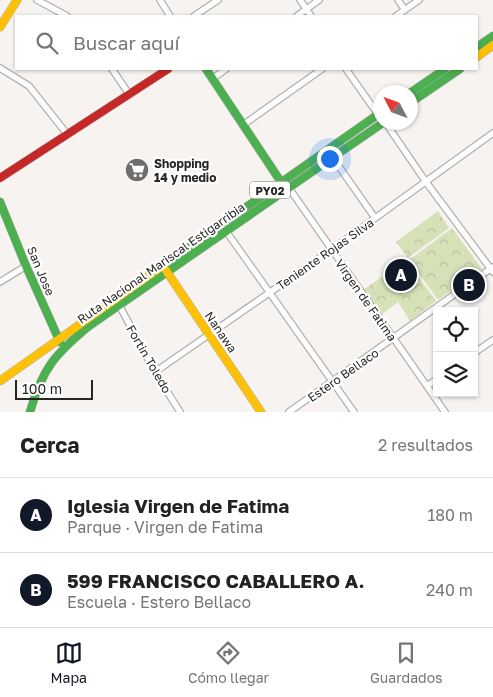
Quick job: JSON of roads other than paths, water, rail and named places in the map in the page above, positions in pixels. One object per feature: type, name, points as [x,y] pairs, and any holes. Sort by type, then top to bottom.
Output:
[{"type":"main road","points":[[0,27],[17,0]]},
{"type":"main road","points":[[478,46],[493,36]]},
{"type":"main road","points":[[478,56],[493,45]]},
{"type":"main road","points":[[0,178],[166,70]]},
{"type":"main road","points":[[207,70],[281,182]]},
{"type":"main road","points":[[418,88],[444,70]]},
{"type":"main road","points":[[418,98],[459,70]]},
{"type":"main road","name":"Ruta Nacional Mariscal Estigarribia","points":[[30,412],[40,382],[50,364],[64,347],[165,268],[281,182],[373,120]]},
{"type":"main road","name":"Ruta Nacional Mariscal Estigarribia","points":[[58,340],[165,268],[226,231],[373,130]]},
{"type":"main road","name":"San Jose","points":[[0,202],[58,340],[64,347]]},
{"type":"main road","name":"Nanawa","points":[[165,268],[261,412]]},
{"type":"main road","name":"PY02","points":[[0,381],[58,340]]},
{"type":"main road","points":[[38,355],[50,364]]},
{"type":"street","points":[[37,0],[65,15]]},
{"type":"street","points":[[160,0],[169,15]]},
{"type":"street","points":[[196,15],[218,0]]},
{"type":"street","points":[[300,0],[310,15]]},
{"type":"street","points":[[297,15],[319,0]]},
{"type":"street","points":[[398,0],[405,10]]},
{"type":"street","points":[[398,15],[419,0]]},
{"type":"street","points":[[0,68],[34,91],[67,134]]},
{"type":"street","points":[[113,70],[129,94]]},
{"type":"street","points":[[212,79],[225,70]]},
{"type":"street","points":[[243,125],[321,70]]},
{"type":"street","points":[[347,70],[373,106]]},
{"type":"street","points":[[390,130],[426,182],[492,269]]},
{"type":"street","name":"Teniente Rojas Silva","points":[[155,372],[331,250],[493,133]]},
{"type":"street","points":[[332,158],[375,218]]},
{"type":"street","name":"Virgen de Fatima","points":[[289,188],[445,412]]},
{"type":"street","points":[[226,231],[354,412]]},
{"type":"street","points":[[0,282],[26,266]]},
{"type":"street","name":"Estero Bellaco","points":[[289,412],[492,269]]},
{"type":"street","name":"Fortin Toledo","points":[[118,305],[155,372],[180,412]]},
{"type":"street","points":[[475,352],[493,340]]},
{"type":"street","points":[[427,386],[433,382]]},
{"type":"place","name":"Shopping 14 y medio","points":[[137,170]]},
{"type":"place","name":"Iglesia Virgen de Fatima","points":[[401,275]]},
{"type":"place","name":"599 FRANCISCO CABALLERO A.","points":[[469,285]]}]
